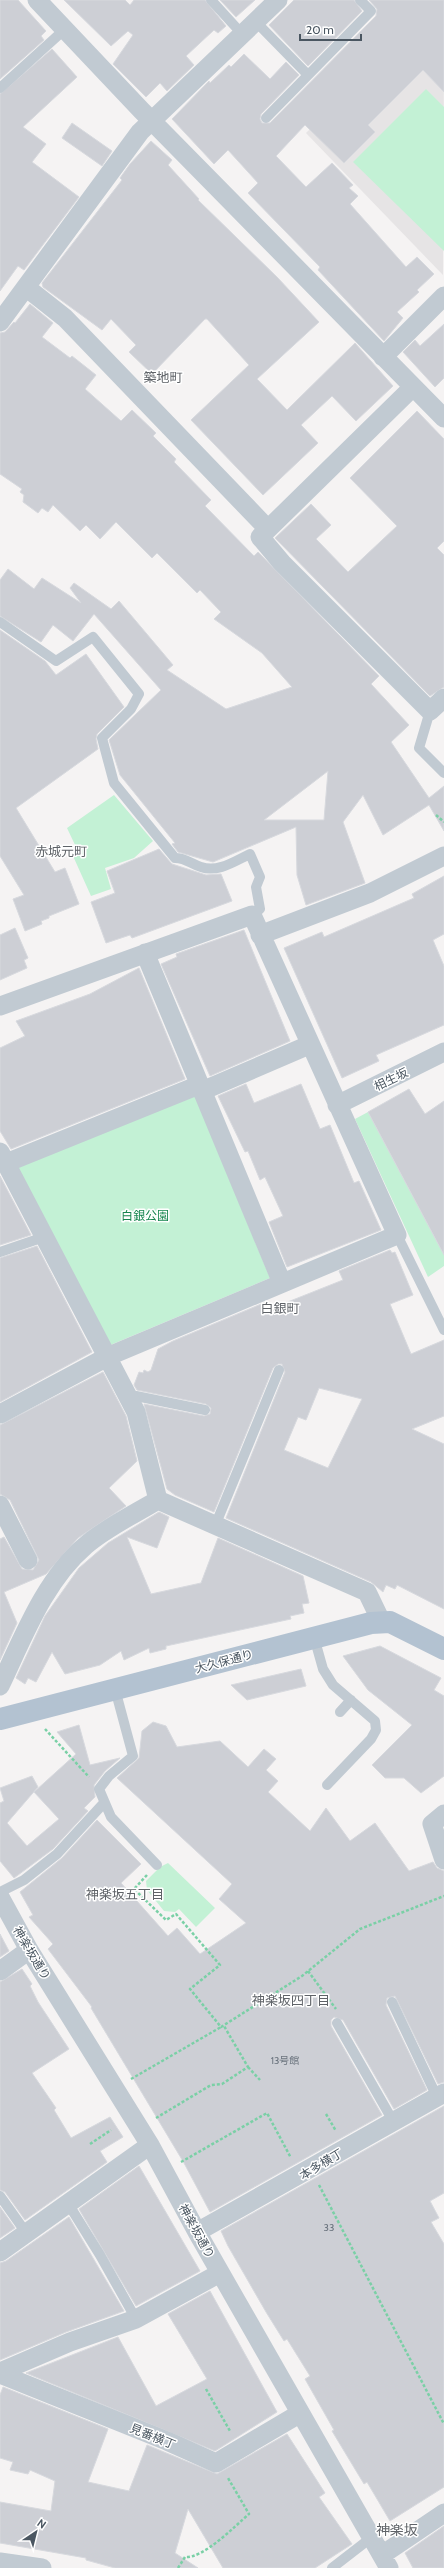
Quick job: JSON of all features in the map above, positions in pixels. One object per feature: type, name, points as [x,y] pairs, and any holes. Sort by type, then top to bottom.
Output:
[{"type":"main road","name":"大久保通り","points":[[1,1715],[27,1713],[314,1637],[381,1621]]},
{"type":"main road","points":[[381,1621],[390,1622],[444,1649]]},
{"type":"street","points":[[37,0],[150,120],[444,418]]},
{"type":"street","points":[[0,322],[27,288],[150,120],[278,0]]},
{"type":"street","points":[[27,288],[65,318],[267,528]]},
{"type":"street","points":[[383,357],[444,296]]},
{"type":"street","points":[[413,386],[267,528],[260,537],[282,563],[430,711],[444,698]]},
{"type":"street","points":[[260,935],[370,893],[444,856]]},
{"type":"street","points":[[0,1006],[252,915],[396,1235],[109,1356],[2,1410]]},
{"type":"street","points":[[145,953],[282,1283]]},
{"type":"street","points":[[158,1500],[136,1412],[48,1236],[3,1157],[201,1088],[309,1044]]},
{"type":"street","name":"相生坂","points":[[337,1105],[444,1052]]},
{"type":"street","points":[[158,1500],[367,1592],[381,1621]]},
{"type":"street","points":[[0,1686],[43,1598],[63,1571],[86,1545],[158,1500]]},
{"type":"street","points":[[0,1504],[6,1530],[28,1560]]},
{"type":"street","points":[[444,1814],[432,1824],[444,1860]]},
{"type":"street","name":"神楽坂通り","points":[[0,1897],[29,1950],[150,2145],[220,2273],[386,2561]]},
{"type":"street","points":[[0,1971],[29,1950]]},
{"type":"street","name":"本多横丁","points":[[197,2232],[306,2173],[440,2095]]},
{"type":"street","points":[[0,2252],[69,2205],[150,2145]]},
{"type":"street","points":[[0,2373],[70,2342],[136,2319],[220,2273]]},
{"type":"street","name":"見番横丁","points":[[0,2373],[218,2462]]},
{"type":"street","points":[[218,2462],[300,2414]]},
{"type":"street","points":[[386,2561],[444,2513]]},
{"type":"street","points":[[0,2562],[42,2568]]},
{"type":"lane","points":[[211,0],[308,75]]},
{"type":"lane","points":[[266,118],[371,11],[360,0]]},
{"type":"lane","points":[[0,88],[64,30]]},
{"type":"lane","points":[[0,622],[56,661],[93,637],[139,694],[131,709],[102,738],[114,782],[175,858],[186,858],[202,868],[219,868],[250,854],[260,877],[256,887],[260,910],[252,915]]},
{"type":"lane","points":[[430,711],[419,748],[444,773]]},
{"type":"lane","points":[[396,1235],[444,1330]]},
{"type":"lane","points":[[0,1252],[48,1236]]},
{"type":"lane","points":[[215,1526],[279,1370]]},
{"type":"lane","points":[[130,1399],[136,1396],[205,1410]]},
{"type":"lane","points":[[314,1637],[323,1669],[333,1685],[375,1721],[376,1730],[371,1739],[327,1785]]},
{"type":"lane","points":[[115,1689],[133,1756],[109,1776],[99,1789],[104,1804],[111,1817],[157,1865]]},
{"type":"lane","points":[[340,1712],[351,1700]]},
{"type":"lane","points":[[0,1892],[24,1880],[57,1854],[104,1804]]},
{"type":"lane","points":[[392,2002],[440,2095]]},
{"type":"lane","points":[[337,2023],[393,2121]]},
{"type":"lane","points":[[0,2196],[27,2234]]},
{"type":"lane","points":[[69,2205],[100,2255],[136,2319]]},
{"type":"lane","points":[[332,2568],[372,2537]]},
{"type":"path","points":[[436,814],[444,822]]},
{"type":"path","points":[[27,1713],[81,1766],[99,1789]]},
{"type":"path","points":[[157,1865],[134,1889],[166,1920],[176,1914],[220,1965],[190,1989],[222,2026],[248,2067],[260,2080]]},
{"type":"path","points":[[127,2082],[222,2026],[308,1971],[360,1929],[444,1896]]},
{"type":"path","points":[[308,1971],[333,2002],[341,2017],[337,2023]]},
{"type":"path","points":[[151,2121],[211,2085],[222,2084],[248,2067]]},
{"type":"path","points":[[175,2164],[267,2113],[306,2173],[444,2424]]},
{"type":"path","points":[[90,2144],[111,2130]]},
{"type":"path","points":[[206,2389],[241,2449]]},
{"type":"path","points":[[178,2568],[185,2557],[193,2558],[204,2551],[249,2514],[218,2462]]},
{"type":"shaded area","points":[[421,21],[444,45],[443,275],[306,133]]},
{"type":"green space","points":[[426,89],[444,107],[444,251],[353,162]]},
{"type":"green space","points":[[114,795],[153,841],[134,858],[105,868],[111,889],[91,896],[73,856],[76,847],[67,828]]},
{"type":"green space","name":"白銀公園","points":[[195,1096],[270,1278],[108,1346],[16,1167]]},
{"type":"green space","points":[[368,1112],[444,1255],[444,1266],[428,1277],[355,1119]]},
{"type":"green space","points":[[168,1863],[215,1908],[196,1927],[179,1909],[175,1912],[164,1911],[147,1890],[146,1881],[160,1867]]},
{"type":"building","points":[[0,0],[18,0],[46,31],[41,36],[44,40],[0,79]]},
{"type":"building","points":[[64,0],[125,0],[130,5],[134,0],[205,0],[226,26],[218,33],[214,30],[186,56],[194,65],[167,91],[160,83],[146,97],[113,64],[133,35],[128,31],[111,46]]},
{"type":"building","points":[[220,0],[255,0],[236,17]]},
{"type":"building","points":[[294,0],[354,0],[362,11],[308,66],[269,25]]},
{"type":"building","points":[[369,0],[444,0],[444,92],[423,70],[368,125],[375,132],[344,163],[305,125],[276,156],[306,187],[332,163],[353,185],[349,188],[358,196],[350,204],[406,267],[417,257],[434,274],[417,290],[419,292],[397,312],[403,318],[384,341],[318,270],[320,267],[248,193],[258,183],[228,150],[214,164],[172,119],[209,81],[210,83],[229,65],[231,67],[244,54],[270,79],[286,62],[299,75],[261,114],[260,119],[262,123],[270,123],[376,16],[377,9]]},
{"type":"building","points":[[52,49],[77,77],[23,127],[46,144],[32,162],[79,197],[24,270],[18,266],[0,291],[0,94]]},
{"type":"building","points":[[72,123],[112,151],[102,166],[62,138]]},
{"type":"building","points":[[151,141],[172,160],[168,165],[199,199],[198,200],[277,277],[319,322],[257,379],[287,410],[355,343],[393,386],[356,421],[332,396],[301,425],[318,443],[263,495],[191,420],[249,365],[207,319],[205,319],[152,374],[129,352],[136,345],[111,319],[102,330],[43,287],[42,283],[122,180],[120,178],[130,164]]},
{"type":"building","points":[[30,304],[53,323],[42,337],[70,358],[72,356],[96,375],[85,389],[121,421],[132,410],[156,433],[153,436],[176,459],[174,462],[211,500],[205,506],[254,556],[258,552],[379,676],[371,684],[409,725],[391,742],[429,798],[444,786],[444,831],[429,805],[383,835],[363,795],[343,822],[365,883],[306,905],[297,875],[296,827],[213,862],[178,852],[172,844],[175,843],[120,775],[109,740],[161,690],[94,614],[73,641],[53,625],[41,642],[0,616],[0,580],[8,569],[34,589],[42,578],[81,603],[70,588],[74,583],[111,609],[119,601],[173,665],[167,670],[226,709],[292,687],[262,653],[214,619],[221,612],[200,590],[197,593],[157,553],[152,558],[116,522],[100,539],[86,525],[80,531],[53,505],[48,512],[42,508],[38,513],[23,502],[24,495],[20,492],[22,489],[0,474],[0,333],[5,332],[14,322],[15,323]],"holes":[[[328,771],[324,820],[264,820]]]},
{"type":"building","points":[[444,324],[444,378],[435,387],[403,352],[415,340],[420,346]]},
{"type":"building","points":[[417,411],[444,439],[444,541],[437,548],[444,555],[444,687],[430,696],[275,538],[311,504],[331,525],[316,539],[348,572],[397,526],[350,478]]},
{"type":"building","points":[[0,630],[45,661],[56,675],[86,654],[124,707],[97,734],[96,739],[98,749],[16,808],[55,872],[65,868],[79,904],[49,916],[49,918],[41,921],[42,924],[25,931],[13,899],[24,895],[0,856]]},
{"type":"building","points":[[159,849],[172,864],[206,875],[221,874],[232,901],[132,938],[130,935],[106,943],[91,902],[115,893],[107,871]]},
{"type":"building","points":[[444,876],[444,934],[433,940],[444,966],[444,1025],[376,1055],[379,1061],[342,1078],[284,948],[322,932],[324,937],[414,898],[412,894]]},
{"type":"building","points":[[15,928],[28,958],[24,960],[27,968],[0,980],[0,935]]},
{"type":"building","points":[[244,930],[290,1041],[210,1076],[161,964],[177,957],[176,954]]},
{"type":"building","points":[[139,968],[185,1079],[11,1149],[0,1131],[0,1048],[25,1036],[16,1021],[90,994]]},
{"type":"building","points":[[246,1084],[254,1103],[301,1084],[320,1129],[330,1125],[354,1183],[359,1181],[381,1230],[287,1267],[269,1222],[283,1216],[265,1177],[260,1180],[248,1151],[245,1152],[218,1096]]},
{"type":"building","points":[[409,1089],[425,1114],[444,1101],[444,1255],[368,1112]]},
{"type":"building","points":[[0,1176],[31,1235],[0,1245]]},
{"type":"building","points":[[37,1246],[92,1352],[0,1402],[0,1258]]},
{"type":"building","points":[[390,1250],[392,1253],[395,1252],[413,1295],[390,1304],[411,1354],[444,1340],[444,1416],[412,1429],[444,1444],[444,1609],[397,1585],[395,1589],[386,1585],[383,1592],[371,1582],[226,1518],[285,1372],[282,1364],[278,1364],[273,1368],[214,1512],[175,1495],[167,1489],[144,1404],[204,1416],[210,1414],[211,1408],[206,1404],[137,1390],[134,1385],[139,1372],[143,1373],[144,1370],[148,1372],[151,1370],[158,1349],[173,1341],[266,1302],[270,1309],[343,1280],[339,1271]],"holes":[[[319,1388],[362,1399],[328,1468],[284,1450],[298,1417],[306,1420]]]},
{"type":"building","points":[[103,1372],[126,1416],[137,1461],[109,1488],[126,1506],[78,1538],[46,1574],[4,1592],[17,1623],[0,1660],[0,1539],[4,1537],[22,1569],[33,1570],[39,1560],[10,1500],[0,1494],[0,1425]]},
{"type":"building","points":[[159,1512],[169,1517],[157,1548],[127,1537],[151,1594],[201,1583],[218,1538],[303,1576],[309,1603],[302,1604],[304,1613],[290,1616],[291,1619],[166,1646],[166,1649],[150,1653],[149,1648],[124,1660],[121,1651],[100,1665],[65,1674],[52,1652],[36,1682],[28,1678],[25,1684],[16,1678],[45,1616],[79,1568],[108,1543]]},
{"type":"building","points":[[380,1646],[441,1678],[434,1690],[444,1696],[444,1776],[421,1793],[404,1778],[385,1778],[372,1765],[412,1725],[368,1690],[343,1656]]},
{"type":"building","points":[[301,1669],[306,1686],[247,1700],[231,1685]]},
{"type":"building","points":[[153,1722],[166,1726],[177,1747],[220,1741],[248,1767],[264,1749],[276,1759],[266,1770],[278,1781],[268,1792],[310,1831],[326,1808],[350,1841],[375,1823],[409,1871],[433,1862],[437,1868],[444,1871],[444,2082],[438,2084],[395,1996],[387,1998],[386,2005],[427,2090],[394,2109],[343,2020],[334,2017],[331,2020],[331,2026],[382,2115],[210,2212],[184,2163],[91,2008],[92,2007],[48,1949],[53,1944],[29,1917],[33,1915],[20,1892],[62,1858],[97,1820],[141,1864],[121,1883],[168,1936],[177,1928],[200,1954],[246,1923],[219,1899],[232,1884],[117,1778],[139,1758],[142,1731]]},
{"type":"building","points":[[79,1725],[90,1765],[120,1758],[105,1771],[94,1785],[95,1797],[84,1808],[88,1811],[53,1849],[14,1878],[0,1861],[0,1803],[4,1801],[0,1788],[32,1776],[38,1787],[7,1823],[27,1846],[59,1819],[34,1792],[76,1754],[57,1732]]},
{"type":"building","points":[[0,1934],[9,1951],[0,1957]]},
{"type":"building","points":[[22,1969],[32,1984],[30,1986],[38,2002],[69,2049],[32,2073],[56,2108],[54,2110],[71,2138],[110,2117],[123,2137],[100,2151],[107,2162],[25,2220],[5,2192],[0,2190],[0,1982]]},
{"type":"building","points":[[444,2106],[444,2193],[430,2201],[439,2218],[431,2222],[444,2244],[444,2487],[390,2521],[367,2482],[364,2484],[332,2431],[334,2430],[305,2379],[310,2376],[287,2339],[284,2341],[266,2312],[221,2231]]},
{"type":"building","points":[[139,2166],[200,2271],[136,2306],[79,2209]]},
{"type":"building","points":[[0,2207],[15,2228],[0,2238]]},
{"type":"building","points":[[69,2217],[124,2311],[66,2332],[0,2360],[0,2263],[6,2261]]},
{"type":"building","points":[[210,2291],[277,2412],[215,2451],[26,2373],[118,2337],[156,2406],[207,2379],[168,2314]]},
{"type":"building","points":[[3,2387],[108,2429],[88,2482],[129,2491],[147,2445],[217,2474],[287,2434],[325,2493],[319,2497],[352,2544],[315,2568],[223,2568],[188,2509],[175,2553],[198,2568],[115,2568],[86,2560],[86,2558],[0,2543],[0,2502],[51,2511],[55,2481],[30,2470],[28,2474],[10,2470],[13,2462],[0,2458],[0,2395]]},
{"type":"building","points":[[444,2526],[444,2568],[413,2568],[405,2553]]},
{"type":"district","name":"築地町","points":[[163,377]]},
{"type":"district","name":"赤城元町","points":[[61,851]]},
{"type":"district","name":"白銀町","points":[[280,1308]]},
{"type":"district","name":"神楽坂五丁目","points":[[125,1894]]},
{"type":"district","name":"神楽坂四丁目","points":[[291,2000]]},
{"type":"district","name":"神楽坂","points":[[397,2530]]}]
